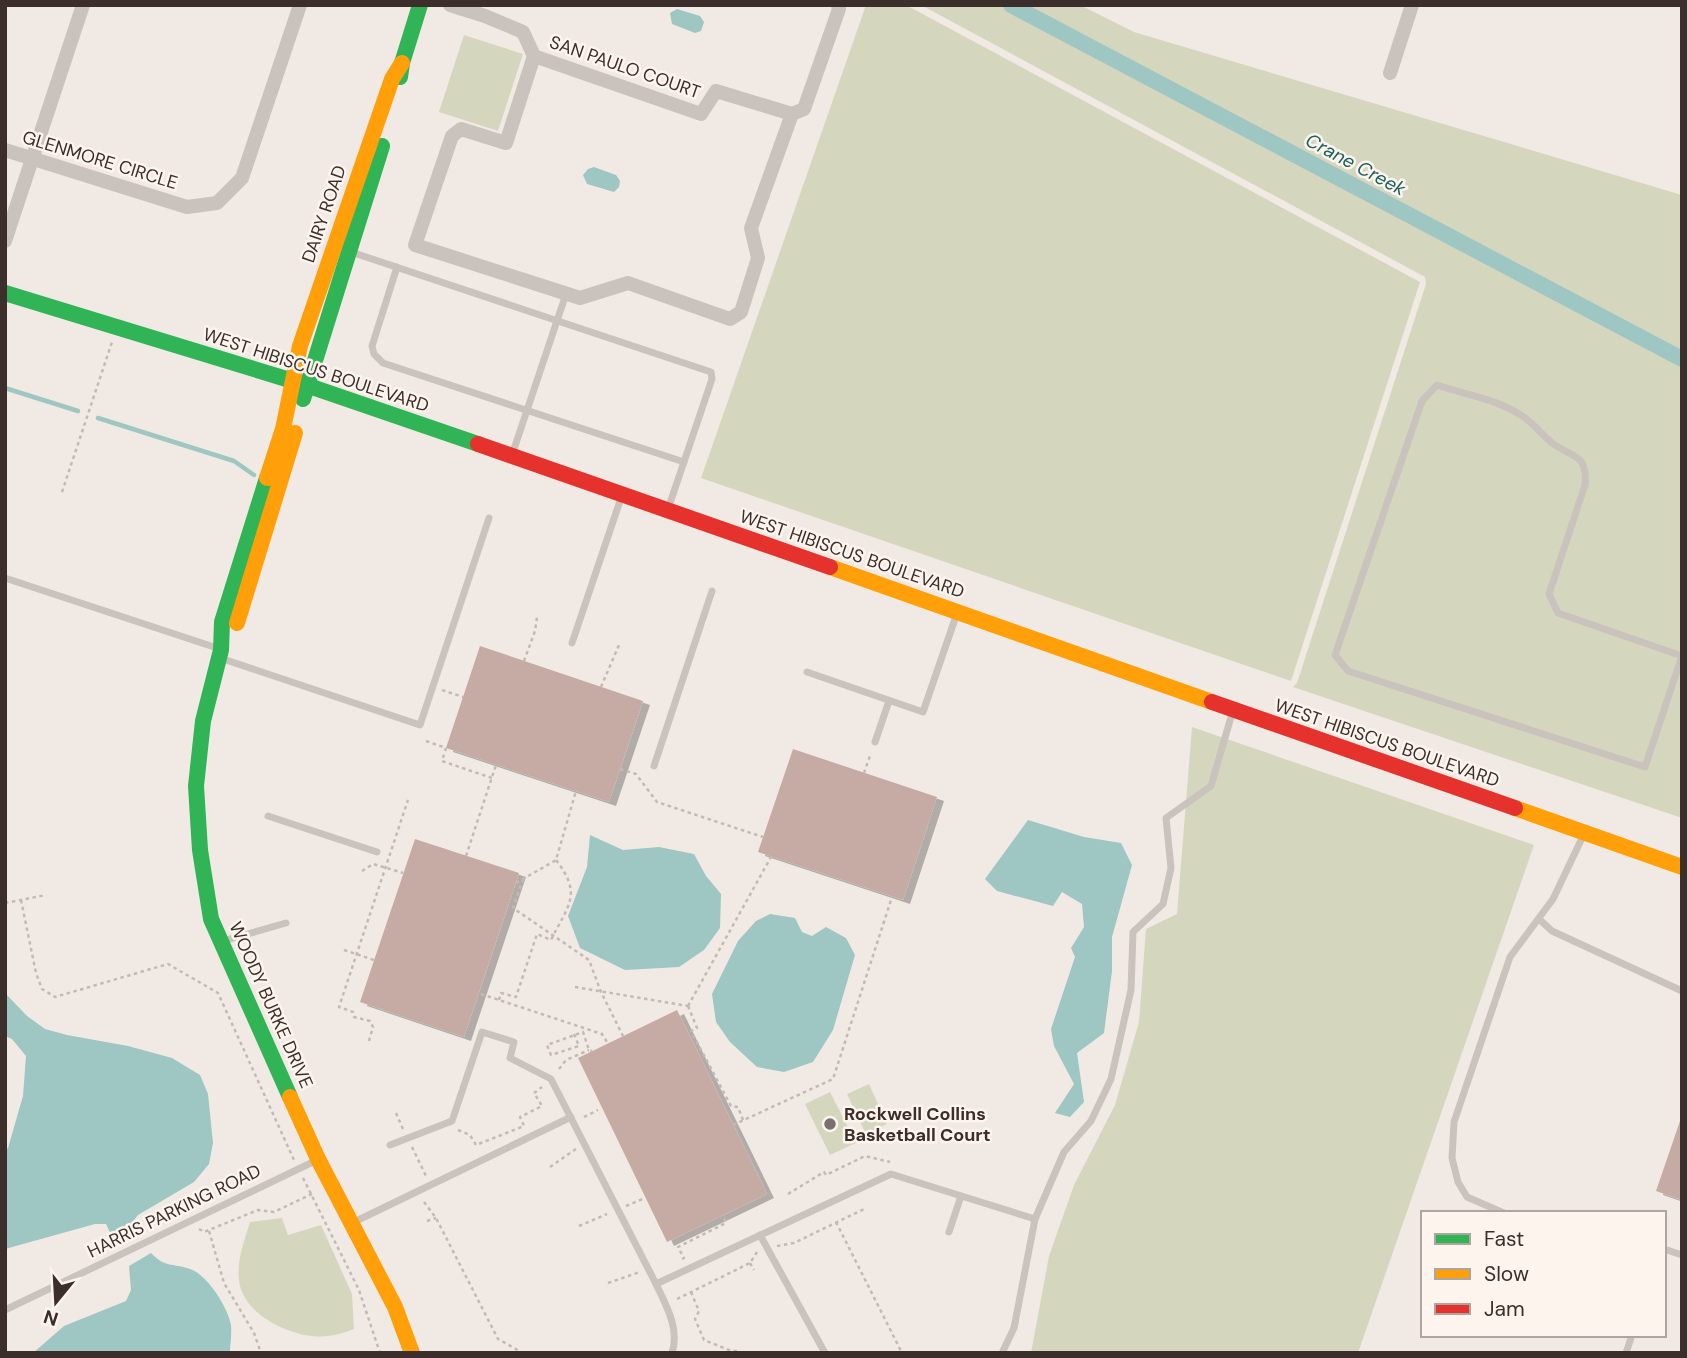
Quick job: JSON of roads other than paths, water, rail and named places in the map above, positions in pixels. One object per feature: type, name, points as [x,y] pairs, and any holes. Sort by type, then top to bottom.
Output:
[{"type":"street","points":[[5,241],[83,5]]},
{"type":"street","name":"GLENMORE CIRCLE","points":[[5,150],[187,207],[217,203],[242,177],[300,5]]},
{"type":"street","name":"DAIRY ROAD","points":[[299,383],[350,252],[399,88],[402,63],[420,5]]},
{"type":"street","name":"SAN PAULO COURT","points":[[450,5],[487,11],[523,32],[534,56],[701,114],[716,92],[792,114]]},
{"type":"street","points":[[534,56],[506,143],[461,129],[452,136],[415,245],[580,298],[628,283],[730,318],[741,312],[758,258],[751,228],[792,114],[804,109],[839,9],[838,5]]},
{"type":"street","points":[[1390,73],[1412,5]]},
{"type":"street","name":"DAIRY ROAD","points":[[299,383],[300,346],[392,79],[402,63]]},
{"type":"street","name":"WEST HIBISCUS BOULEVARD","points":[[5,293],[299,383],[1682,867]]},
{"type":"street","name":"WOODY BURKE DRIVE","points":[[299,383],[288,462],[234,632],[220,654],[203,722],[196,786],[200,850],[212,919],[318,1159],[395,1307],[412,1353]]},
{"type":"lane","points":[[334,245],[711,372],[712,379],[667,510]]},
{"type":"lane","points":[[397,267],[372,346],[377,358],[383,363],[684,462]]},
{"type":"lane","points":[[512,456],[566,294]]},
{"type":"lane","points":[[1437,385],[1522,415],[1549,441],[1581,460],[1586,467],[1585,485],[1549,594],[1558,613],[1682,656],[1645,767],[1348,671],[1335,655],[1422,401],[1437,385]]},
{"type":"lane","points":[[572,643],[622,494]]},
{"type":"lane","points":[[5,578],[420,725],[489,518]]},
{"type":"lane","points":[[654,766],[712,591]]},
{"type":"lane","points":[[807,672],[923,712],[957,612]]},
{"type":"lane","points":[[875,742],[889,701]]},
{"type":"lane","points":[[1002,1353],[1014,1328],[1035,1219],[1064,1152],[1091,1121],[1111,1079],[1130,990],[1133,932],[1163,904],[1171,868],[1166,818],[1211,786],[1233,709]]},
{"type":"lane","points":[[268,816],[377,852]]},
{"type":"lane","points":[[1499,1211],[1467,1197],[1458,1182],[1452,1158],[1454,1122],[1510,957],[1553,899],[1585,833]]},
{"type":"lane","points":[[1539,919],[1552,931],[1682,991]]},
{"type":"lane","points":[[222,942],[286,923]]},
{"type":"lane","points":[[390,1145],[452,1121],[482,1032],[514,1042],[510,1058],[551,1079],[656,1284],[671,1314],[675,1343],[672,1353]]},
{"type":"lane","points":[[352,1223],[571,1117]]},
{"type":"lane","name":"HARRIS PARKING ROAD","points":[[5,1310],[318,1159]]},
{"type":"lane","points":[[656,1284],[891,1174],[1035,1219]]},
{"type":"lane","points":[[949,1232],[961,1196]]},
{"type":"lane","points":[[760,1235],[825,1353]]},
{"type":"water","points":[[677,9],[700,16],[704,22],[701,31],[695,33],[672,24],[670,13]]},
{"type":"water","points":[[594,167],[616,175],[620,181],[614,192],[587,184],[583,175]]},
{"type":"water","points":[[1028,820],[1084,837],[1121,843],[1132,865],[1112,937],[1112,971],[1104,1033],[1077,1053],[1084,1102],[1070,1117],[1055,1113],[1074,1084],[1054,1046],[1051,1029],[1075,957],[1071,948],[1084,927],[1082,904],[1062,892],[1053,906],[997,891],[985,879]]},
{"type":"water","points":[[590,835],[623,850],[659,847],[694,854],[706,876],[721,894],[720,928],[704,950],[679,967],[625,970],[580,948],[568,916],[587,867]]},
{"type":"water","points":[[770,914],[795,918],[802,932],[812,936],[826,927],[846,938],[855,955],[833,1030],[813,1062],[784,1072],[757,1067],[730,1042],[716,1022],[712,994],[738,941],[756,921]]},
{"type":"water","points":[[5,993],[27,1016],[45,1029],[172,1058],[200,1075],[208,1094],[213,1143],[209,1164],[194,1182],[138,1215],[131,1224],[132,1234],[115,1243],[106,1224],[95,1224],[5,1249],[5,1150],[8,1148],[23,1096],[26,1056],[12,1039],[5,1036]]},
{"type":"water","points":[[151,1253],[165,1263],[197,1272],[210,1285],[229,1318],[230,1353],[33,1353],[64,1326],[126,1301],[131,1290],[129,1266]]},
{"type":"waterway","name":"Crane Creek","points":[[1011,5],[1682,359]]},
{"type":"waterway","points":[[5,388],[78,411]]},
{"type":"waterway","points":[[98,418],[234,461],[254,475]]},
{"type":"place","name":"Rockwell Collins Basketball Court","points":[[830,1124]]}]
